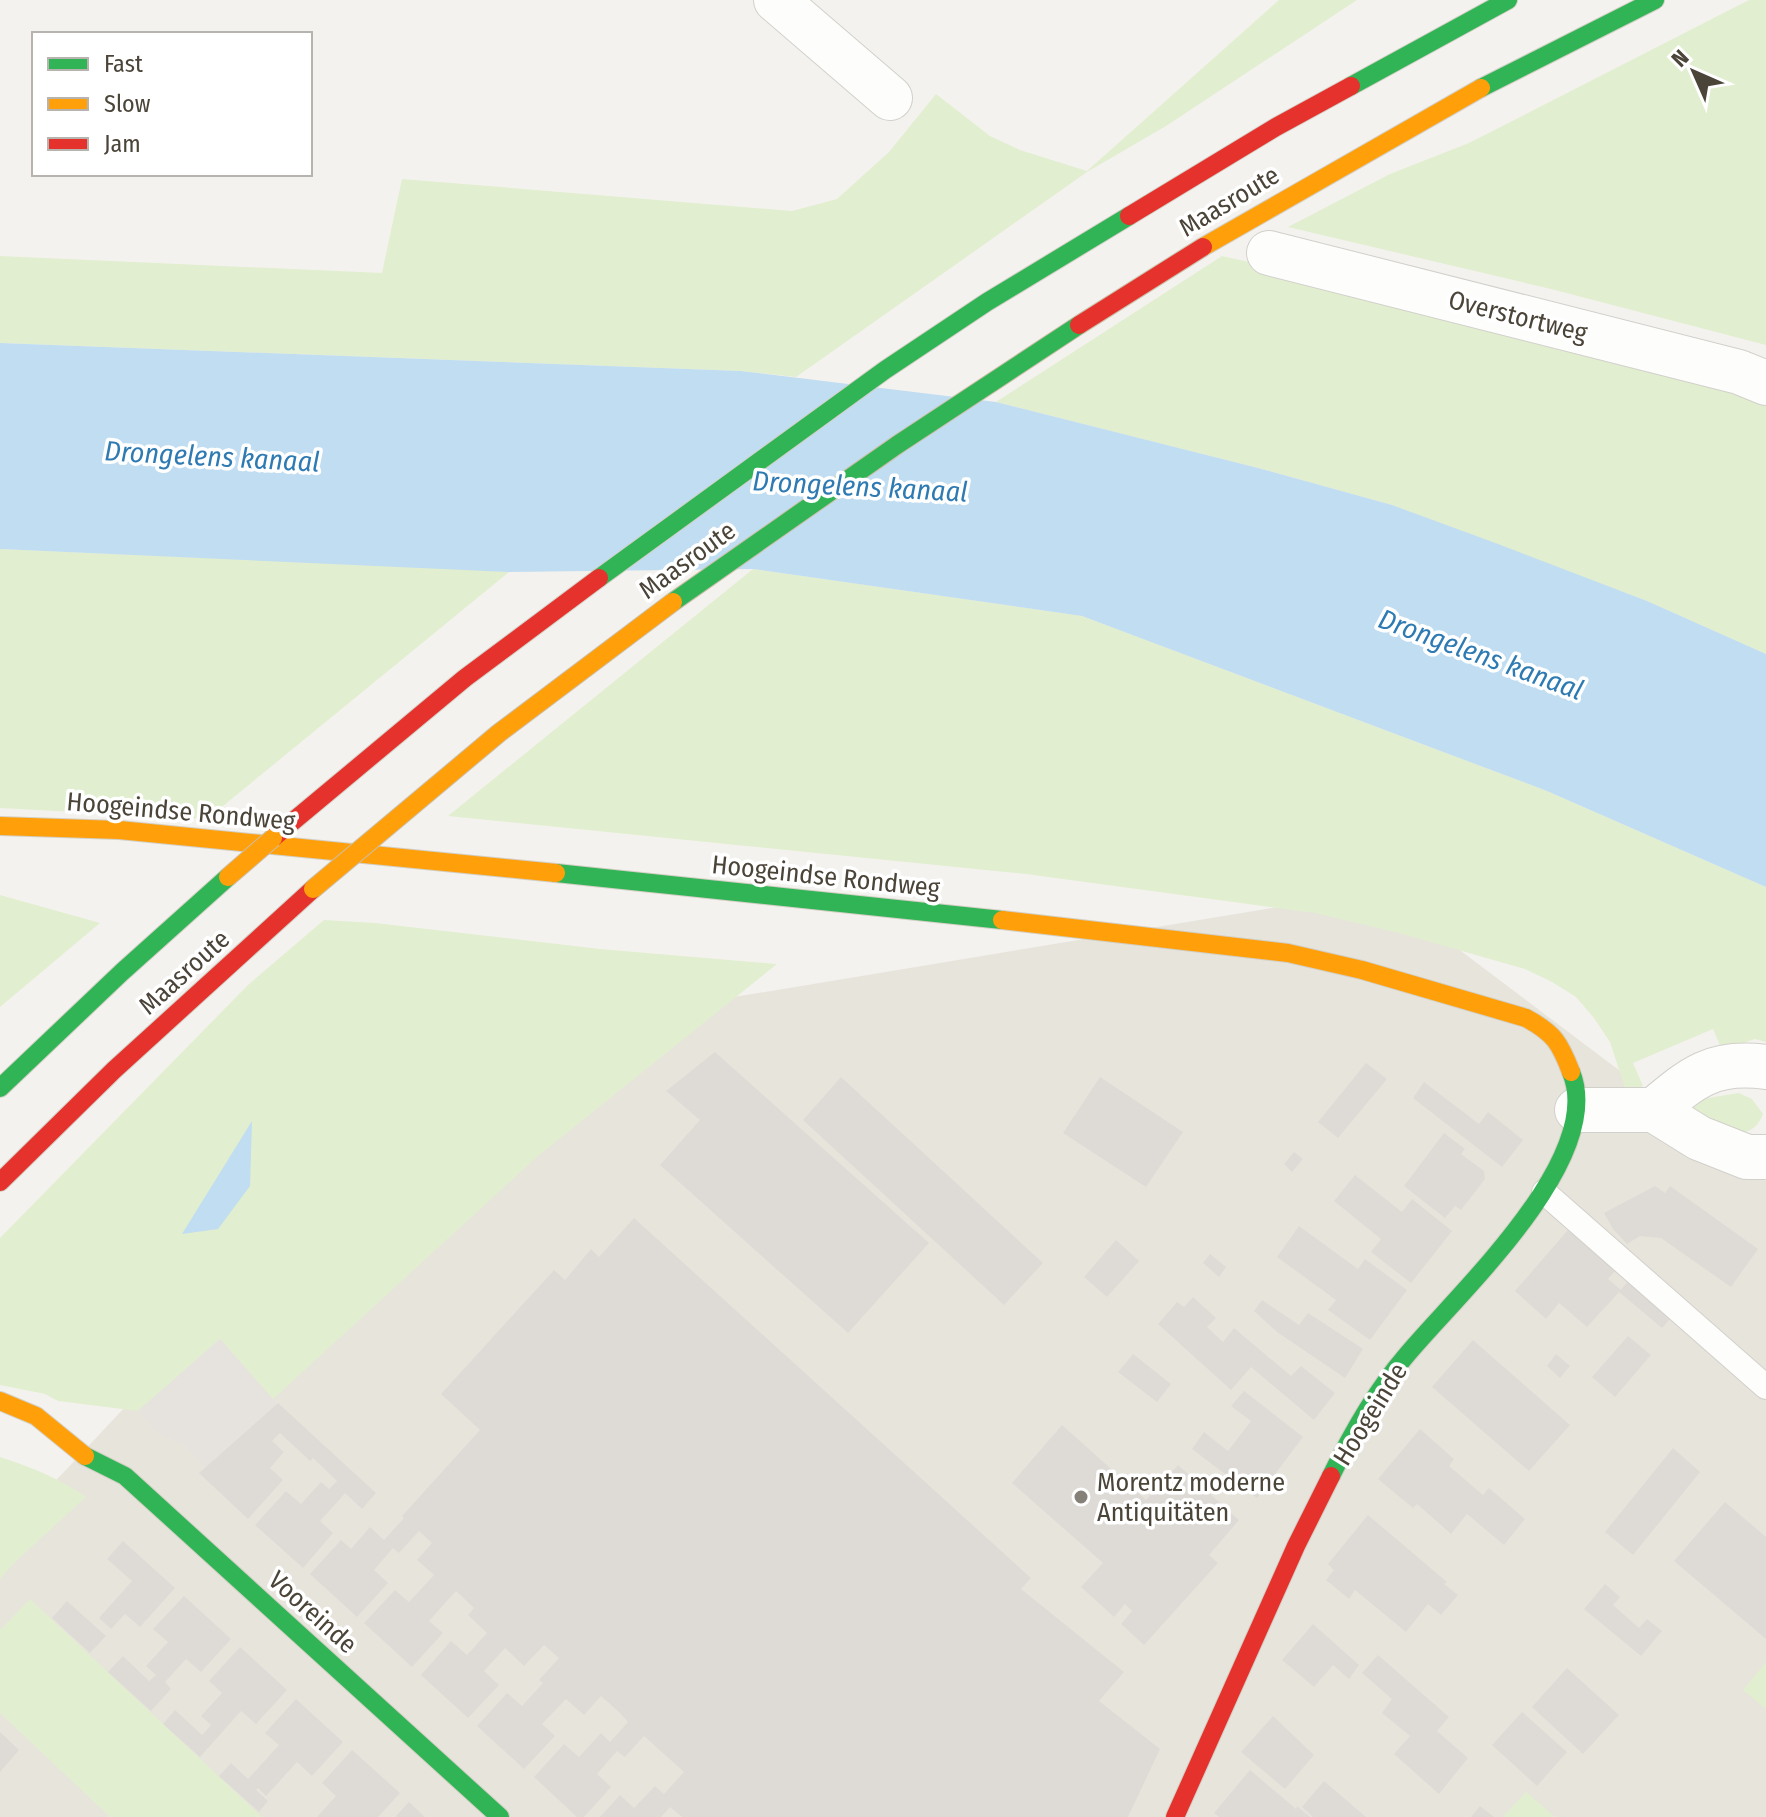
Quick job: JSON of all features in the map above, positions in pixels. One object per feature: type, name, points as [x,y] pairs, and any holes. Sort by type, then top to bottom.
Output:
[{"type":"main road","name":"Maasroute","points":[[0,1088],[111,982],[228,877],[465,678],[717,490],[885,370],[1097,234],[1276,127],[1508,0]]},
{"type":"main road","name":"Maasroute","points":[[0,1182],[114,1070],[313,889],[430,788],[643,624],[789,519],[1088,318],[1331,170],[1472,93],[1655,0]]},
{"type":"main road","name":"Hoogeindse Rondweg","points":[[0,826],[119,830],[402,857],[1288,953],[1469,1000],[1526,1018],[1545,1028],[1567,1057],[1575,1081],[1577,1110]]},
{"type":"main road","name":"Hoogeinde","points":[[1175,1817],[1296,1546],[1350,1437],[1403,1359],[1487,1265],[1544,1192],[1567,1148],[1577,1110]]},
{"type":"main road","name":"Vooreinde","points":[[0,1401],[18,1405],[54,1426],[85,1456],[125,1476],[500,1817]]},
{"type":"street","points":[[776,0],[890,98]]},
{"type":"street","name":"Overstortweg","points":[[1269,253],[1739,372],[1766,383]]},
{"type":"street","points":[[1654,1110],[1683,1086],[1714,1069],[1722,1066],[1766,1067]]},
{"type":"street","points":[[1577,1110],[1654,1110],[1699,1138],[1747,1157],[1766,1157]]},
{"type":"lane","points":[[1544,1192],[1766,1387]]},
{"type":"shaded area","points":[[1380,890],[1766,1181],[1766,1817],[0,1817],[0,1540],[469,1041]]},
{"type":"shaded area","points":[[220,1339],[276,1403],[205,1467],[185,1445],[156,1432],[138,1411]]},
{"type":"green space","points":[[1279,0],[1357,0],[1166,126],[1087,172],[796,377],[741,371],[0,343],[0,256],[382,273],[402,179],[792,211],[837,199],[889,152],[936,94],[990,136],[1020,150],[1087,171]]},
{"type":"green space","points":[[1749,0],[1766,0],[1766,345],[1551,289],[1288,227],[1390,174],[1469,143]]},
{"type":"green space","points":[[1222,256],[1443,306],[1766,396],[1766,654],[1647,601],[1392,505],[996,402]]},
{"type":"green space","points":[[0,549],[509,572],[207,819],[0,808]]},
{"type":"green space","points":[[753,569],[1082,616],[1547,791],[1766,887],[1766,1042],[1755,1039],[1722,1050],[1713,1029],[1633,1063],[1643,1086],[1625,1088],[1610,1042],[1594,1018],[1576,997],[1552,982],[1525,969],[1315,913],[1026,874],[448,816]]},
{"type":"green space","points":[[0,895],[100,923],[0,1007]]},
{"type":"green space","points":[[324,920],[777,964],[538,1156],[273,1399],[220,1339],[138,1411],[58,1401],[45,1394],[0,1385],[0,1238],[248,985]]},
{"type":"green space","points":[[1739,1093],[1752,1099],[1763,1114],[1756,1126],[1747,1132],[1725,1131],[1681,1110],[1708,1098]]},
{"type":"green space","points":[[0,1457],[34,1469],[86,1497],[0,1579]]},
{"type":"green space","points":[[30,1599],[262,1817],[110,1817],[0,1713],[0,1630]]},
{"type":"green space","points":[[1766,1662],[1766,1709],[1743,1690]]},
{"type":"green space","points":[[1526,1792],[1555,1817],[1503,1817]]},
{"type":"water","name":"Drongelens kanaal","points":[[0,343],[741,371],[996,402],[1392,505],[1647,601],[1766,654],[1766,887],[1547,791],[1082,616],[753,569],[509,572],[0,549]]},
{"type":"water","points":[[252,1121],[250,1186],[218,1229],[182,1234]]},
{"type":"building","points":[[715,1052],[929,1243],[848,1333],[660,1165],[700,1120],[666,1091]]},
{"type":"building","points":[[1366,1063],[1387,1079],[1338,1138],[1318,1122]]},
{"type":"building","points":[[841,1077],[1043,1263],[1004,1305],[803,1120]]},
{"type":"building","points":[[1100,1077],[1183,1132],[1146,1187],[1063,1133]]},
{"type":"building","points":[[1424,1082],[1479,1124],[1488,1112],[1523,1140],[1502,1167],[1413,1098]]},
{"type":"building","points":[[1444,1133],[1465,1149],[1461,1154],[1484,1171],[1485,1179],[1461,1210],[1455,1206],[1445,1218],[1404,1186]]},
{"type":"building","points":[[1294,1152],[1303,1159],[1292,1172],[1284,1164]]},
{"type":"building","points":[[1355,1175],[1402,1212],[1412,1199],[1452,1231],[1411,1283],[1371,1252],[1381,1239],[1334,1201]]},
{"type":"building","points":[[1655,1186],[1665,1193],[1670,1186],[1758,1249],[1731,1287],[1661,1238],[1640,1236],[1627,1244],[1613,1229],[1604,1213]]},
{"type":"building","points":[[634,1218],[1031,1578],[1021,1589],[1124,1672],[1099,1701],[1160,1749],[1128,1817],[682,1817],[670,1807],[661,1817],[600,1817],[620,1795],[634,1808],[655,1786],[664,1794],[684,1772],[644,1736],[625,1757],[617,1751],[597,1774],[611,1787],[584,1817],[577,1817],[534,1777],[564,1744],[579,1757],[601,1733],[610,1742],[628,1722],[620,1713],[601,1696],[584,1715],[566,1699],[542,1724],[555,1736],[524,1769],[477,1726],[507,1693],[522,1706],[543,1683],[539,1680],[559,1658],[544,1645],[524,1666],[505,1648],[484,1671],[499,1685],[468,1718],[421,1675],[451,1641],[467,1655],[487,1633],[468,1615],[474,1608],[456,1591],[429,1621],[443,1633],[412,1667],[364,1623],[395,1590],[409,1602],[434,1575],[417,1560],[432,1543],[419,1531],[399,1553],[393,1548],[374,1570],[388,1583],[357,1617],[310,1574],[341,1540],[351,1549],[370,1527],[384,1540],[480,1430],[441,1394],[554,1270],[565,1280],[591,1249],[599,1257]]},
{"type":"building","points":[[1299,1226],[1358,1269],[1365,1259],[1407,1290],[1370,1340],[1328,1310],[1336,1300],[1277,1257]]},
{"type":"building","points":[[1568,1230],[1615,1271],[1608,1279],[1621,1290],[1587,1327],[1559,1303],[1546,1319],[1515,1291]]},
{"type":"building","points":[[1116,1240],[1139,1261],[1107,1297],[1084,1277]]},
{"type":"building","points":[[1210,1254],[1226,1267],[1219,1277],[1203,1263]]},
{"type":"building","points":[[1634,1274],[1677,1311],[1662,1328],[1619,1292]]},
{"type":"building","points":[[1193,1297],[1216,1318],[1207,1327],[1223,1342],[1234,1328],[1291,1376],[1301,1366],[1335,1393],[1314,1420],[1251,1367],[1231,1390],[1158,1324],[1177,1302],[1184,1307]]},
{"type":"building","points":[[1262,1300],[1299,1325],[1308,1313],[1363,1349],[1345,1378],[1277,1332],[1254,1311]]},
{"type":"building","points":[[1628,1336],[1651,1355],[1615,1397],[1592,1377]]},
{"type":"building","points":[[1473,1340],[1570,1425],[1529,1471],[1432,1387]]},
{"type":"building","points":[[1133,1354],[1171,1384],[1157,1402],[1118,1372]]},
{"type":"building","points":[[1556,1354],[1570,1366],[1560,1378],[1547,1366]]},
{"type":"building","points":[[1244,1391],[1303,1437],[1257,1498],[1192,1449],[1204,1432],[1228,1451],[1251,1421],[1231,1406]]},
{"type":"building","points":[[278,1403],[376,1493],[362,1509],[345,1493],[320,1521],[333,1533],[303,1568],[255,1525],[286,1491],[301,1504],[321,1482],[329,1489],[337,1481],[313,1458],[310,1461],[280,1433],[272,1441],[284,1452],[270,1468],[283,1480],[248,1519],[199,1473]]},
{"type":"building","points":[[1062,1425],[1146,1500],[1178,1465],[1239,1520],[1209,1555],[1218,1563],[1144,1645],[1121,1624],[1132,1611],[1125,1604],[1114,1617],[1081,1587],[1103,1563],[1012,1483]]},
{"type":"building","points":[[1420,1429],[1454,1459],[1449,1466],[1483,1495],[1489,1488],[1525,1519],[1504,1545],[1467,1514],[1451,1534],[1417,1504],[1413,1508],[1378,1479]]},
{"type":"building","points":[[1673,1448],[1700,1472],[1633,1555],[1605,1532]]},
{"type":"building","points":[[1725,1502],[1766,1537],[1766,1639],[1674,1561]]},
{"type":"building","points":[[1368,1515],[1447,1582],[1444,1584],[1458,1595],[1441,1615],[1428,1604],[1406,1632],[1355,1590],[1349,1599],[1326,1580],[1334,1570],[1328,1564]]},
{"type":"building","points":[[123,1541],[175,1588],[140,1627],[125,1614],[111,1629],[99,1618],[132,1581],[107,1559]]},
{"type":"building","points":[[1605,1584],[1620,1597],[1613,1605],[1639,1628],[1647,1619],[1662,1631],[1641,1656],[1584,1609]]},
{"type":"building","points":[[184,1596],[231,1639],[201,1672],[186,1659],[165,1682],[171,1689],[151,1711],[108,1672],[123,1656],[149,1681],[156,1675],[146,1666],[168,1642],[153,1629]]},
{"type":"building","points":[[67,1601],[106,1636],[90,1653],[52,1618]]},
{"type":"building","points":[[1313,1624],[1359,1665],[1349,1679],[1333,1665],[1314,1687],[1282,1660]]},
{"type":"building","points":[[240,1647],[287,1690],[256,1724],[241,1711],[200,1757],[163,1724],[175,1710],[202,1735],[211,1725],[201,1716],[222,1693],[209,1681]]},
{"type":"building","points":[[1378,1655],[1449,1717],[1437,1731],[1468,1758],[1439,1794],[1394,1754],[1410,1736],[1382,1713],[1392,1699],[1362,1673]]},
{"type":"building","points":[[1567,1668],[1619,1715],[1583,1754],[1532,1707]]},
{"type":"building","points":[[296,1699],[343,1742],[312,1776],[297,1762],[266,1796],[258,1788],[256,1790],[268,1801],[259,1812],[219,1776],[231,1763],[248,1779],[279,1745],[265,1733]]},
{"type":"building","points":[[1522,1712],[1567,1752],[1537,1786],[1492,1745]]},
{"type":"building","points":[[1273,1716],[1314,1755],[1285,1789],[1241,1752]]},
{"type":"building","points":[[0,1732],[19,1750],[0,1772]]},
{"type":"building","points":[[352,1750],[400,1793],[378,1817],[317,1817],[336,1796],[322,1783]]},
{"type":"building","points":[[1250,1770],[1310,1817],[1219,1817],[1214,1813]]},
{"type":"building","points":[[1324,1781],[1366,1817],[1313,1817],[1302,1807]]},
{"type":"building","points":[[409,1802],[425,1817],[395,1817]]},
{"type":"building","points":[[1480,1806],[1494,1817],[1471,1817]]},
{"type":"traffic: fast","points":[[1351,86],[1508,0]]},
{"type":"traffic: fast","points":[[1481,88],[1655,0]]},
{"type":"traffic: fast","points":[[599,578],[885,370],[987,302],[1129,216]]},
{"type":"traffic: fast","points":[[673,602],[897,445],[1079,325]]},
{"type":"traffic: fast","points":[[556,873],[1002,920]]},
{"type":"traffic: fast","points":[[0,1088],[228,877]]},
{"type":"traffic: fast","points":[[1331,1476],[1364,1414],[1394,1370],[1489,1263],[1548,1184],[1567,1145],[1576,1107],[1571,1072]]},
{"type":"traffic: fast","points":[[85,1456],[125,1476],[500,1817]]},
{"type":"traffic: slow","points":[[1203,247],[1481,88]]},
{"type":"traffic: slow","points":[[313,889],[499,733],[673,602]]},
{"type":"traffic: slow","points":[[0,826],[119,830],[556,873]]},
{"type":"traffic: slow","points":[[228,877],[273,838]]},
{"type":"traffic: slow","points":[[1002,920],[1288,953],[1362,970],[1526,1018],[1555,1040],[1571,1072]]},
{"type":"traffic: slow","points":[[0,1401],[36,1416],[85,1456]]},
{"type":"traffic: jam","points":[[1129,216],[1276,127],[1351,86]]},
{"type":"traffic: jam","points":[[1079,325],[1203,247]]},
{"type":"traffic: jam","points":[[273,838],[465,678],[599,578]]},
{"type":"traffic: jam","points":[[0,1182],[114,1070],[313,889]]},
{"type":"traffic: jam","points":[[1175,1817],[1296,1546],[1331,1476]]},
{"type":"place","name":"Morentz moderne Antiquitäten","points":[[1081,1497]]}]
